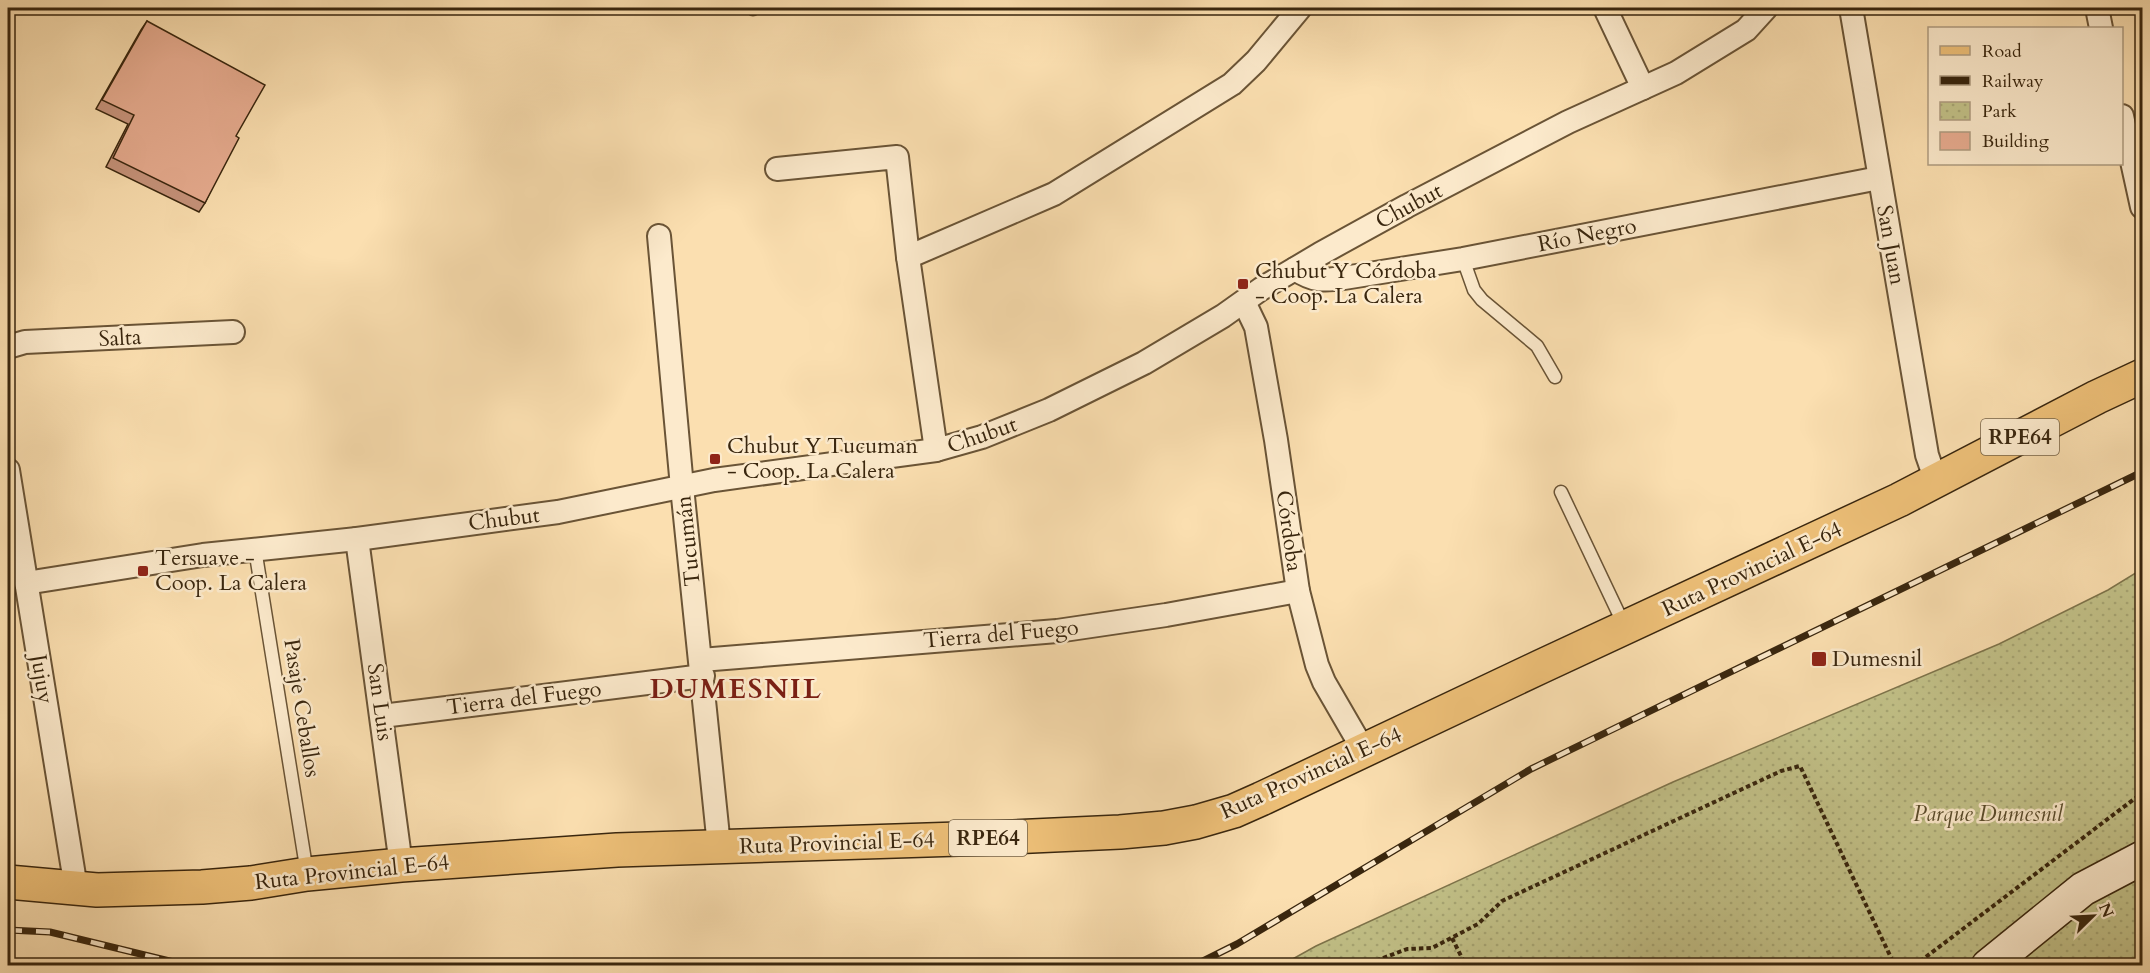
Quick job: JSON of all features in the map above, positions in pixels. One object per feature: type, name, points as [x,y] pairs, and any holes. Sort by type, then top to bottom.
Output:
[{"type":"main road","name":"Ruta Provincial E-64","points":[[8,882],[116,890],[202,887],[401,865],[617,850],[1109,833],[1164,828],[1196,822],[1234,811],[1625,628],[1936,481],[2142,376]]},
{"type":"street","points":[[909,257],[1054,194],[1232,84],[1256,61],[1300,8]]},
{"type":"street","points":[[1605,8],[1643,88]]},
{"type":"street","name":"Chubut","points":[[26,583],[203,555],[357,539],[558,512],[714,480],[936,450],[961,444],[1009,427],[1077,397],[1144,363],[1295,269],[1407,206],[1544,134],[1676,73],[1731,41],[1746,30],[1766,8]]},
{"type":"street","name":"San Juan","points":[[1851,8],[1927,455],[1936,481]]},
{"type":"street","points":[[2097,8],[2102,27]]},
{"type":"street","points":[[2123,125],[2142,207]]},
{"type":"street","points":[[777,169],[897,157],[936,450]]},
{"type":"street","name":"Río Negro","points":[[1295,269],[1308,278],[1326,280],[1463,259],[1879,178]]},
{"type":"street","name":"Tucumán","points":[[659,236],[682,487],[720,846]]},
{"type":"street","name":"Córdoba","points":[[1244,302],[1256,327],[1276,440],[1298,591],[1317,665],[1324,682],[1364,751]]},
{"type":"street","name":"Salta","points":[[8,347],[25,342],[233,332]]},
{"type":"street","name":"Jujuy","points":[[8,470],[11,515],[26,583],[76,888]]},
{"type":"street","name":"San Luis","points":[[357,539],[401,865]]},
{"type":"street","name":"Tierra del Fuego","points":[[382,716],[702,668],[1057,631],[1166,615],[1298,591]]},
{"type":"street","points":[[1988,966],[2083,889],[2142,858]]},
{"type":"lane","points":[[1463,259],[1474,290],[1482,300],[1537,346],[1555,377]]},
{"type":"lane","points":[[1561,492],[1625,628]]},
{"type":"lane","name":"Pasaje Ceballos","points":[[255,549],[307,874]]},
{"type":"path","points":[[1362,966],[1407,949],[1432,948],[1478,924],[1502,901],[1781,771],[1800,766],[1895,966]]},
{"type":"path","points":[[1914,966],[2142,793]]},
{"type":"path","points":[[1452,938],[1466,966]]},
{"type":"green space","name":"Parque Dumesnil","points":[[2142,569],[2142,965],[1280,966],[1316,946],[1673,782],[1999,644],[2108,590]]},
{"type":"building","points":[[147,21],[265,85],[236,136],[239,138],[205,203],[113,158],[134,115],[102,100]]},
{"type":"railway","points":[[1193,966],[1237,944],[1531,769],[2142,472]]},
{"type":"railway","points":[[8,930],[50,932],[190,966]]},
{"type":"place","name":"Chubut Y Córdoba - Coop. La Calera","points":[[1243,284]]},
{"type":"place","name":"Chubut Y Tucuman - Coop. La Calera","points":[[715,459]]},
{"type":"place","name":"Tersuave - Coop. La Calera","points":[[143,571]]},
{"type":"place","name":"Dumesnil","points":[[1819,659]]},
{"type":"district","name":"DUMESNIL","points":[[736,689]]}]
